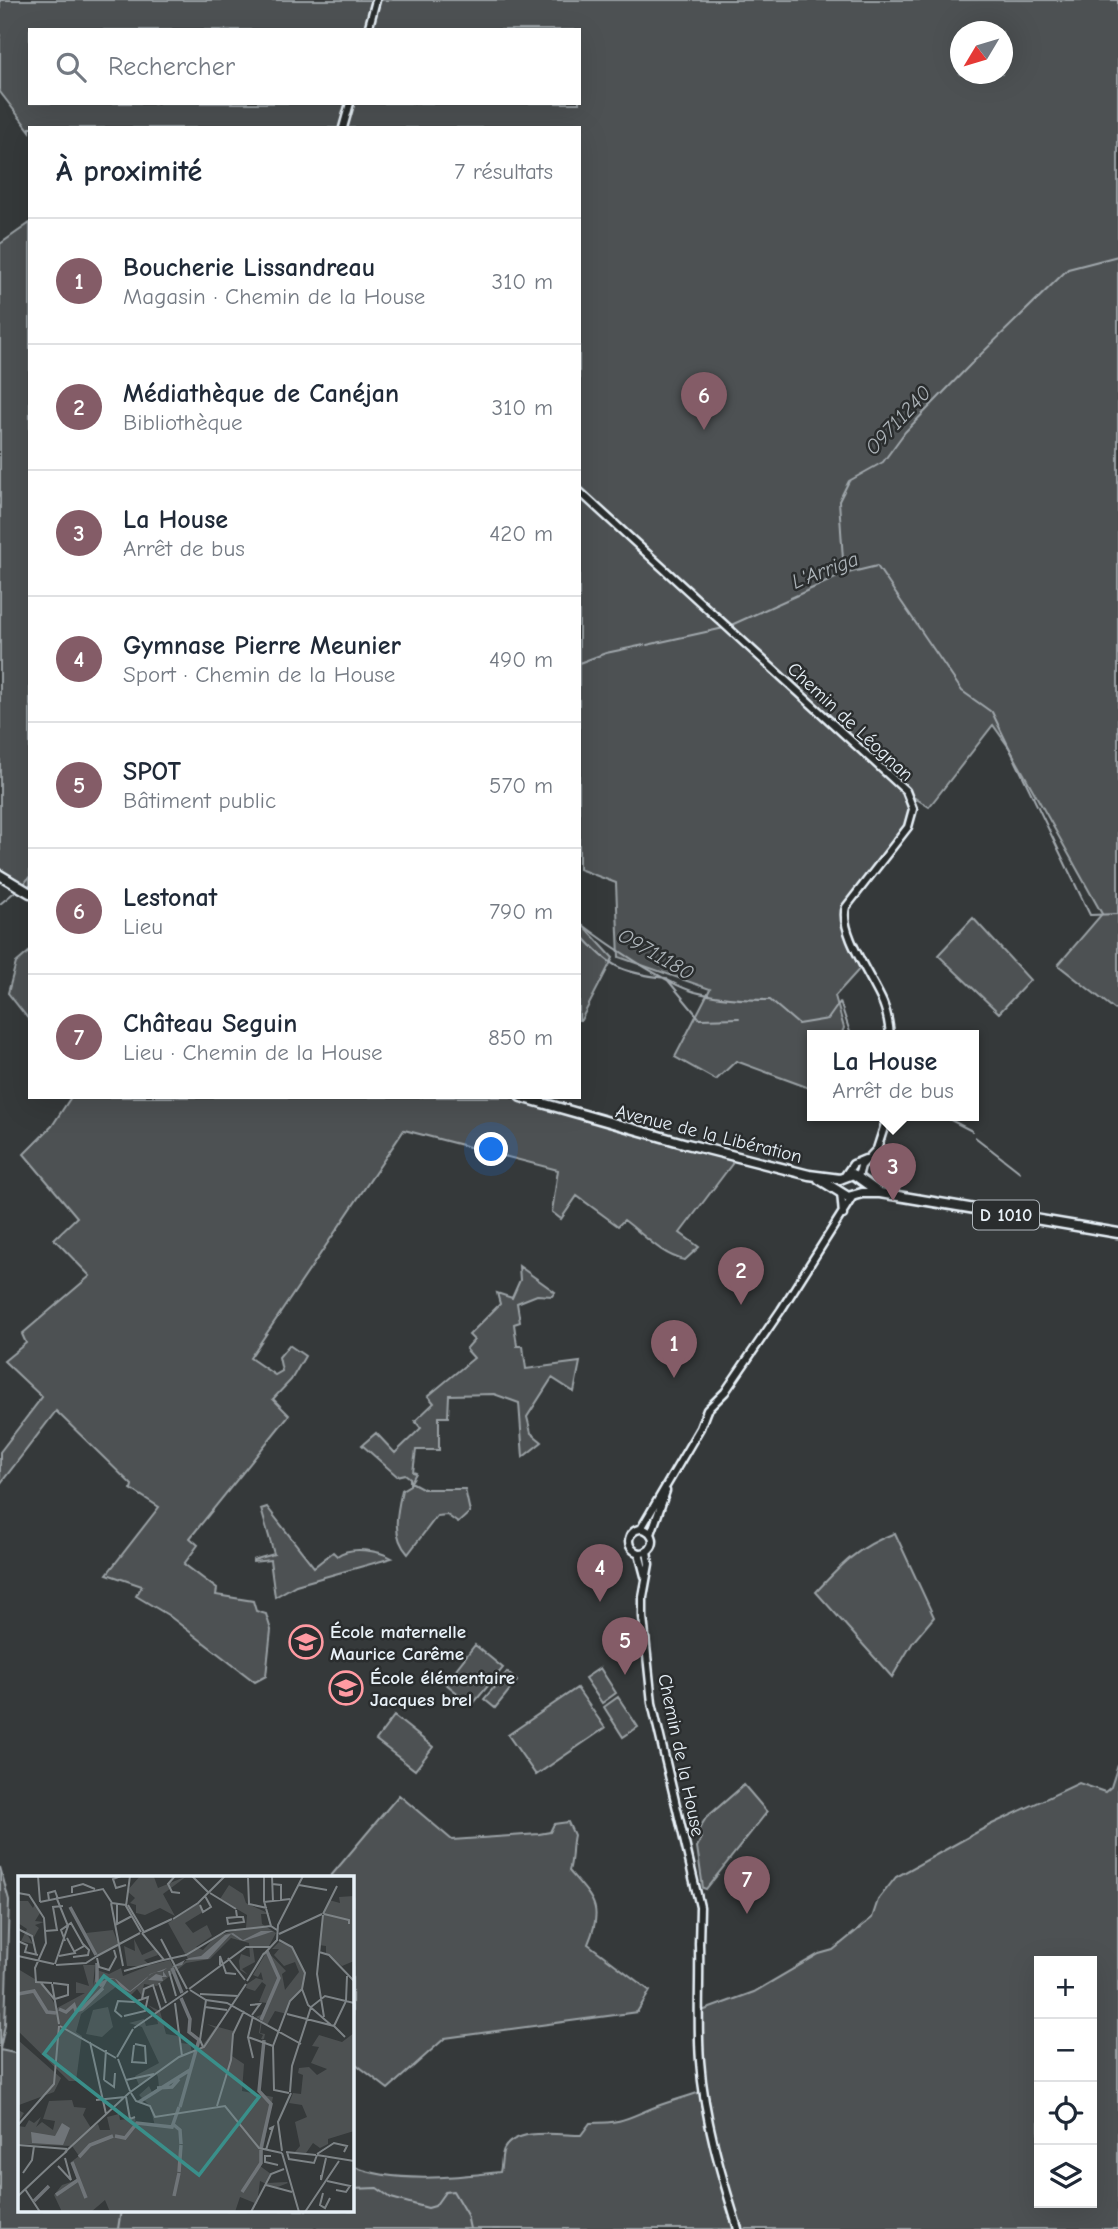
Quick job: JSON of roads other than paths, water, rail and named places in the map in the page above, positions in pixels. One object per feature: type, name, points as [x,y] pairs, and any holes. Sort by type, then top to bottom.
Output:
[{"type":"main road","points":[[0,875],[28,892]]},
{"type":"main road","name":"Avenue de la Libération","points":[[527,1099],[591,1119],[810,1175],[860,1180]]},
{"type":"main road","name":"Avenue de la Libération","points":[[810,1175],[856,1195]]},
{"type":"main road","points":[[840,1190],[843,1177]]},
{"type":"main road","points":[[856,1195],[860,1180]]},
{"type":"main road","name":"D 1010","points":[[860,1180],[880,1193]]},
{"type":"main road","name":"D 1010","points":[[856,1195],[880,1193],[1118,1233]]},
{"type":"street","points":[[369,28],[376,0]]},
{"type":"street","points":[[343,126],[349,105]]},
{"type":"street","name":"Chemin de Léognan","points":[[581,493],[896,782],[910,800],[913,812],[908,827],[844,911],[845,923],[885,1009],[889,1030]]},
{"type":"street","points":[[860,1180],[861,1166],[877,1149],[886,1121]]},
{"type":"street","points":[[843,1177],[853,1164],[870,1157]]},
{"type":"street","points":[[840,1190],[843,1216]]},
{"type":"street","points":[[683,1458],[642,1528],[636,1530],[629,1543],[631,1549],[643,1552],[652,1541],[651,1534],[663,1497],[683,1458],[707,1410],[725,1392],[856,1195]]},
{"type":"street","points":[[642,1528],[651,1534]]},
{"type":"street","name":"Chemin de la House","points":[[643,1552],[643,1618],[652,1703],[696,1896],[700,2065],[707,2114],[738,2229]]},
{"type":"waterway","name":"O9711240","points":[[973,362],[1068,269],[1118,256]]},
{"type":"waterway","name":"O9711240","points":[[844,574],[839,501],[849,481],[883,462],[905,432],[972,363]]},
{"type":"waterway","name":"L'Arriga","points":[[729,626],[844,574],[877,566],[962,691],[990,711]]},
{"type":"waterway","name":"L'Arriga","points":[[647,645],[724,628]]},
{"type":"waterway","name":"L'Arriga","points":[[581,662],[606,653],[644,645]]},
{"type":"waterway","name":"L'Arriga","points":[[992,712],[1090,915],[1118,914]]},
{"type":"waterway","name":"L'Arriga","points":[[24,884],[28,879]]},
{"type":"waterway","name":"L'Arriga","points":[[0,904],[17,890]]},
{"type":"waterway","name":"O9711180","points":[[581,923],[635,961],[682,987],[723,997],[770,1000],[798,1024],[828,1019],[840,1002],[849,1030]]},
{"type":"waterway","name":"O9711180","points":[[581,934],[608,961],[617,966],[638,974],[666,978],[700,1019],[739,1018]]},
{"type":"waterway","name":"O9711180","points":[[953,1121],[972,1131]]},
{"type":"waterway","name":"O9711180","points":[[975,1137],[1020,1172]]},
{"type":"waterway","points":[[354,2189],[377,2188],[391,2198],[428,2208],[435,2206],[445,2192],[453,2191],[467,2215],[470,2229]]},
{"type":"waterway","points":[[118,2229],[121,2212]]},
{"type":"waterway","points":[[493,2229],[500,2229]]},
{"type":"place","name":"Lestonat","points":[[704,430]]},
{"type":"place","name":"La House","points":[[893,1201]]},
{"type":"place","name":"Médiathèque de Canéjan","points":[[741,1305]]},
{"type":"place","name":"Boucherie Lissandreau","points":[[674,1378]]},
{"type":"place","name":"Gymnase Pierre Meunier","points":[[600,1602]]},
{"type":"place","name":"École maternelle Maurice Carême","points":[[306,1642]]},
{"type":"place","name":"SPOT","points":[[625,1675]]},
{"type":"place","name":"École élémentaire Jacques brel","points":[[346,1688]]},
{"type":"place","name":"Château Seguin","points":[[747,1914]]}]
